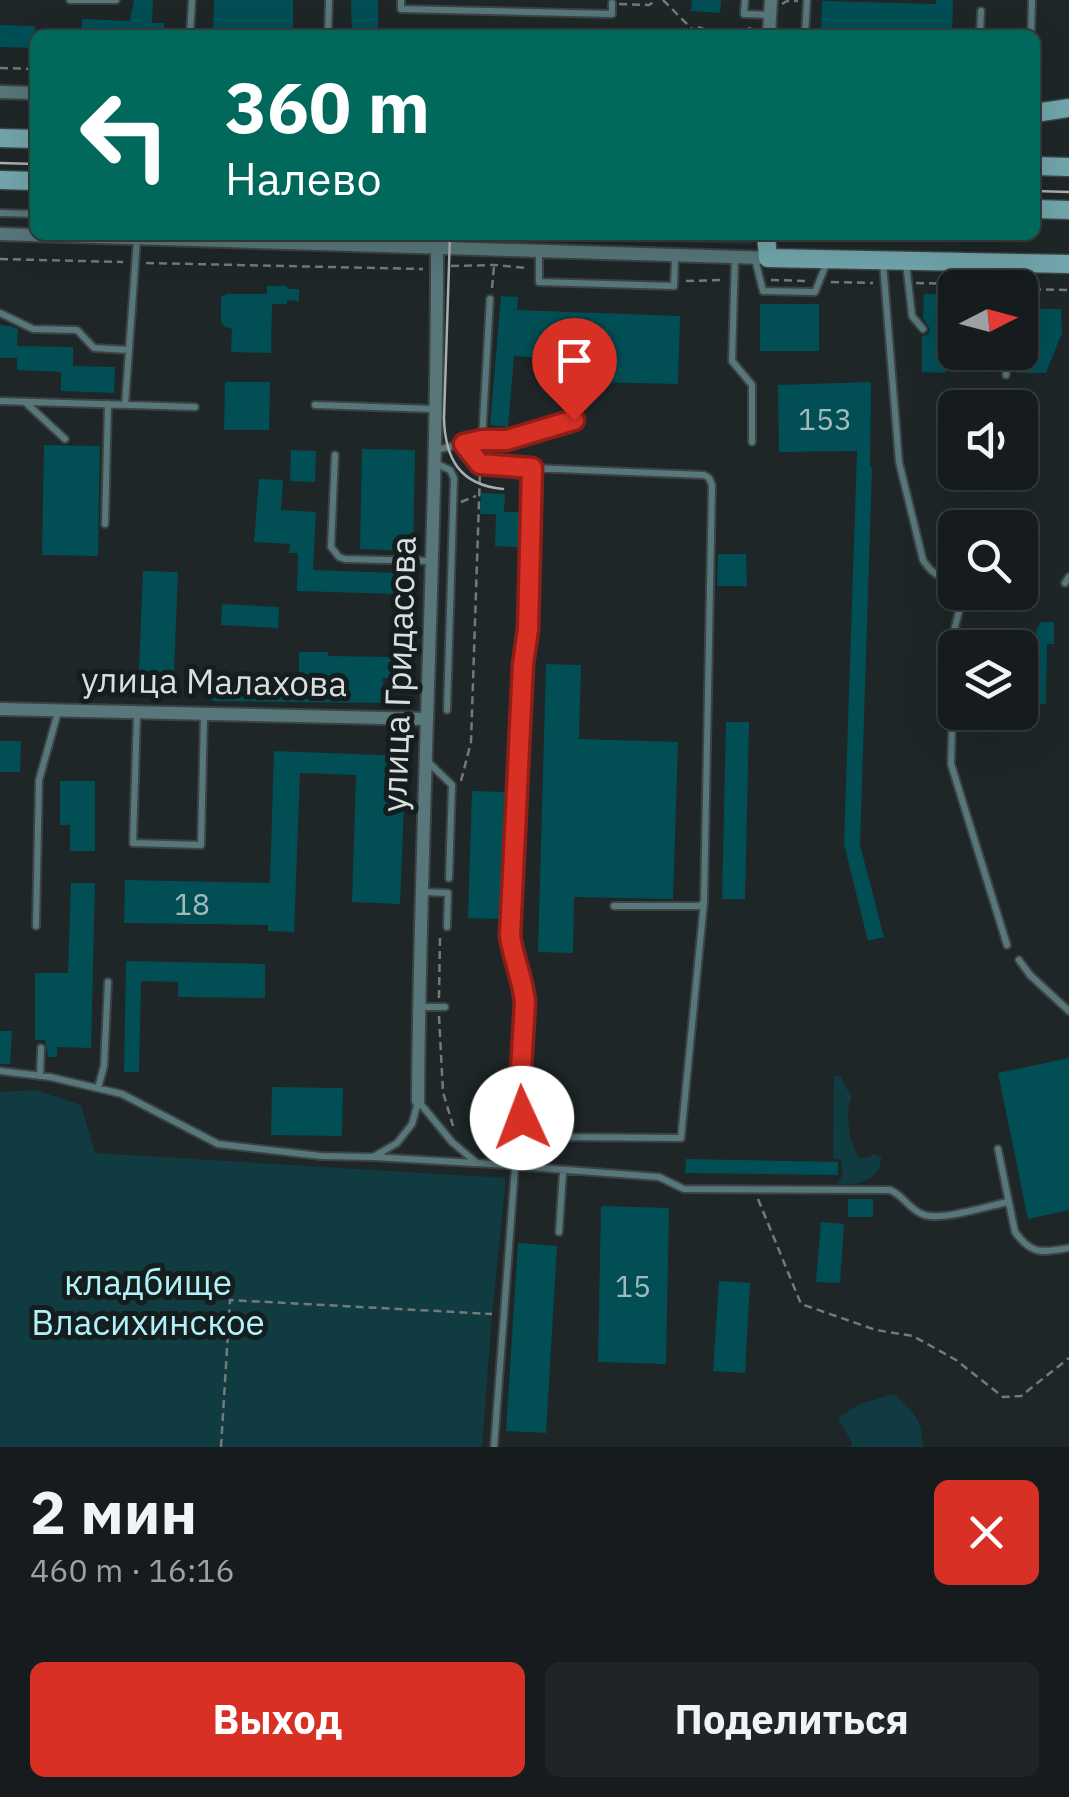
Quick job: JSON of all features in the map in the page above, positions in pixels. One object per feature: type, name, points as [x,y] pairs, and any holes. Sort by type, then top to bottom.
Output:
[{"type":"main road","points":[[1040,113],[1069,108]]},
{"type":"main road","points":[[0,138],[30,139]]},
{"type":"main road","points":[[1040,166],[1069,167]]},
{"type":"main road","points":[[0,180],[30,181]]},
{"type":"main road","points":[[1040,209],[1069,210]]},
{"type":"main road","points":[[765,240],[762,258],[1069,264]]},
{"type":"street","points":[[0,92],[30,93]]},
{"type":"street","points":[[0,234],[30,235]]},
{"type":"street","points":[[287,240],[464,242],[539,252],[762,258]]},
{"type":"street","name":"улица Гридасова","points":[[418,1101],[437,242]]},
{"type":"street","name":"улица Малахова","points":[[0,709],[427,719]]},
{"type":"lane","points":[[70,0],[116,0]]},
{"type":"lane","points":[[190,30],[192,0]]},
{"type":"lane","points":[[328,30],[329,0]]},
{"type":"lane","points":[[401,0],[401,9],[612,14],[612,3]]},
{"type":"lane","points":[[745,0],[744,14],[775,6]]},
{"type":"lane","points":[[803,0],[805,30]]},
{"type":"lane","points":[[1031,30],[1032,0]]},
{"type":"lane","points":[[980,30],[981,12]]},
{"type":"lane","points":[[0,213],[30,214]]},
{"type":"lane","points":[[125,405],[137,240]]},
{"type":"lane","points":[[539,252],[539,282],[674,286],[675,256]]},
{"type":"lane","points":[[736,257],[732,361],[752,385],[752,442]]},
{"type":"lane","points":[[762,258],[764,291],[815,292],[827,260]]},
{"type":"lane","points":[[883,262],[901,470],[923,560],[938,577]]},
{"type":"lane","points":[[906,262],[912,316],[922,329]]},
{"type":"lane","points":[[967,270],[969,263]]},
{"type":"lane","points":[[1007,270],[1008,263]]},
{"type":"lane","points":[[482,440],[490,300]]},
{"type":"lane","points":[[0,312],[33,329],[77,330],[94,348],[129,350]]},
{"type":"lane","points":[[1006,370],[1006,375]]},
{"type":"lane","points":[[0,401],[195,407]]},
{"type":"lane","points":[[24,402],[64,438]]},
{"type":"lane","points":[[105,524],[108,404]]},
{"type":"lane","points":[[315,405],[435,408]]},
{"type":"lane","points":[[448,710],[454,478],[434,456],[464,444],[507,440],[574,420]]},
{"type":"lane","points":[[464,444],[480,464],[710,478],[704,902],[681,1138],[561,1137],[541,1132],[522,1118],[519,1105],[525,1002],[510,936],[528,629],[532,468]]},
{"type":"lane","points":[[334,455],[334,553],[345,559],[431,561]]},
{"type":"lane","points":[[432,539],[452,540]]},
{"type":"lane","points":[[430,592],[450,593]]},
{"type":"lane","points":[[959,610],[955,627],[951,764],[1007,946]]},
{"type":"lane","points":[[36,926],[40,780],[58,710]]},
{"type":"lane","points":[[137,712],[133,842],[201,844],[204,714]]},
{"type":"lane","points":[[426,760],[452,785],[449,878]]},
{"type":"lane","points":[[422,892],[448,893],[447,928]]},
{"type":"lane","points":[[614,906],[685,907],[704,902]]},
{"type":"lane","points":[[1018,960],[1069,1011]]},
{"type":"lane","points":[[98,1088],[104,1066],[108,982]]},
{"type":"lane","points":[[419,1007],[442,1007]]},
{"type":"lane","points":[[40,1077],[41,1048]]},
{"type":"lane","points":[[0,1071],[122,1094],[218,1144],[321,1156],[373,1156],[658,1177],[684,1189],[890,1190],[920,1214],[934,1217],[1008,1202]]},
{"type":"lane","points":[[418,1101],[452,1142],[476,1163]]},
{"type":"lane","name":"улица Гридасова","points":[[373,1156],[397,1143],[412,1124],[418,1101]]},
{"type":"lane","points":[[998,1148],[1015,1232],[1024,1244],[1038,1252],[1069,1248]]},
{"type":"lane","points":[[494,1447],[515,1167]]},
{"type":"lane","points":[[559,1232],[563,1170]]},
{"type":"path","points":[[612,3],[649,5],[656,0]]},
{"type":"path","points":[[663,0],[692,29],[705,30]]},
{"type":"path","points":[[775,6],[803,0]]},
{"type":"path","points":[[0,68],[30,68]]},
{"type":"path","points":[[0,259],[437,270],[494,264],[539,269]]},
{"type":"path","points":[[490,300],[494,264]]},
{"type":"path","points":[[674,281],[734,280]]},
{"type":"path","points":[[761,280],[884,283]]},
{"type":"path","points":[[908,284],[938,285]]},
{"type":"path","points":[[1038,289],[1069,290]]},
{"type":"path","points":[[452,796],[460,786],[471,742],[480,464]]},
{"type":"path","points":[[447,928],[440,934],[444,1092],[454,1130]]},
{"type":"path","points":[[754,1190],[801,1304],[876,1330],[913,1336],[956,1360],[1003,1397],[1020,1396],[1069,1358]]},
{"type":"path","points":[[222,1447],[230,1300],[492,1314]]},
{"type":"green space","points":[[570,240],[756,240],[749,244]]},
{"type":"green space","points":[[834,1075],[841,1077],[852,1096],[849,1127],[859,1158],[874,1154],[881,1157],[873,1176],[853,1184],[838,1184],[843,1173],[841,1160],[833,1159]]},
{"type":"green space","name":"кладбище Власихинское","points":[[35,1090],[81,1105],[95,1153],[506,1178],[482,1447],[0,1447],[0,1092]]},
{"type":"green space","points":[[894,1394],[916,1417],[923,1447],[851,1447],[838,1418],[860,1404]]},
{"type":"building","points":[[134,0],[153,0],[152,23],[164,23],[164,30],[81,30],[82,19],[130,21]]},
{"type":"building","points":[[214,0],[293,0],[293,30],[213,30]]},
{"type":"building","points":[[351,0],[378,0],[378,30],[352,30]]},
{"type":"building","points":[[692,0],[721,0],[720,13],[691,11]]},
{"type":"building","points":[[936,0],[953,0],[952,30],[821,30],[822,1],[936,4]]},
{"type":"building","points":[[0,25],[35,26],[35,30],[30,30],[30,48],[0,47]]},
{"type":"building","points":[[267,286],[299,289],[299,301],[272,304],[271,353],[231,352],[232,329],[221,322],[221,297],[267,294]]},
{"type":"building","points":[[924,294],[938,294],[938,370],[946,373],[922,372],[922,336],[930,329],[923,318]]},
{"type":"building","points":[[501,296],[518,297],[517,310],[680,316],[678,384],[590,382],[591,338],[547,336],[546,358],[514,356],[508,427],[490,425]]},
{"type":"building","points":[[760,304],[819,304],[819,351],[760,351]]},
{"type":"building","points":[[1038,309],[1061,309],[1062,333],[1046,373],[1017,373],[1038,370]]},
{"type":"building","points":[[0,325],[18,329],[17,346],[73,347],[73,366],[115,367],[114,393],[61,391],[61,372],[17,370],[17,358],[0,358]]},
{"type":"building","points":[[225,382],[270,382],[269,430],[224,430]]},
{"type":"building","points":[[871,382],[872,467],[860,845],[884,937],[868,941],[844,844],[857,451],[779,452],[778,385]]},
{"type":"building","points":[[44,445],[100,446],[98,556],[42,555]]},
{"type":"building","points":[[362,449],[415,450],[413,551],[360,549]]},
{"type":"building","points":[[291,450],[316,451],[315,482],[290,481]]},
{"type":"building","points":[[259,479],[283,480],[281,510],[316,512],[313,570],[397,573],[397,594],[297,591],[298,553],[289,553],[290,544],[254,542]]},
{"type":"building","points":[[481,493],[505,494],[504,512],[520,512],[519,547],[495,546],[496,514],[480,514]]},
{"type":"building","points":[[718,554],[746,554],[747,586],[717,586]]},
{"type":"building","points":[[143,571],[178,572],[173,696],[138,695]]},
{"type":"building","points":[[222,604],[279,607],[278,628],[221,625]]},
{"type":"building","points":[[1041,622],[1054,622],[1054,644],[1047,644],[1046,704],[1038,704],[1036,630]]},
{"type":"building","points":[[391,631],[415,632],[414,678],[383,678],[382,703],[212,701],[212,676],[299,677],[299,652],[390,657]]},
{"type":"building","points":[[546,664],[581,665],[579,739],[678,742],[673,899],[574,897],[573,953],[538,952]]},
{"type":"building","points":[[726,722],[749,722],[745,899],[722,899]]},
{"type":"building","points":[[0,741],[21,741],[20,772],[0,772]]},
{"type":"building","points":[[274,751],[406,756],[400,904],[352,902],[356,775],[300,773],[294,932],[268,931],[268,925],[124,923],[125,880],[270,883]]},
{"type":"building","points":[[60,781],[95,781],[95,851],[70,851],[70,825],[60,825]]},
{"type":"building","points":[[472,791],[506,792],[502,919],[468,918]]},
{"type":"building","points":[[71,883],[95,883],[91,1048],[57,1047],[57,1057],[48,1057],[45,1040],[35,1040],[35,973],[68,973]]},
{"type":"building","points":[[126,961],[265,964],[265,998],[178,997],[178,982],[141,981],[139,1072],[124,1072]]},
{"type":"building","points":[[0,1031],[12,1031],[10,1064],[0,1064]]},
{"type":"building","points":[[1069,1058],[1069,1210],[1028,1219],[998,1073]]},
{"type":"building","points":[[272,1087],[343,1088],[342,1136],[271,1135]]},
{"type":"building","points":[[686,1159],[838,1162],[838,1175],[685,1173]]},
{"type":"building","points":[[848,1199],[873,1199],[873,1217],[848,1217]]},
{"type":"building","points":[[601,1206],[669,1208],[666,1364],[598,1362]]},
{"type":"building","points":[[821,1222],[844,1224],[840,1283],[816,1282]]},
{"type":"building","points":[[518,1243],[557,1246],[546,1433],[506,1431]]},
{"type":"building","points":[[719,1281],[750,1283],[745,1373],[713,1371]]},
{"type":"tram line","points":[[0,163],[30,164]]},
{"type":"tram line","points":[[1040,191],[1069,192]]},
{"type":"tram line","points":[[450,240],[445,433],[452,457],[466,476],[503,489]]},
{"type":"route","points":[[522,1118],[519,1105],[524,985],[510,936],[528,629],[532,468],[480,464],[464,444],[507,440],[574,420]]}]
